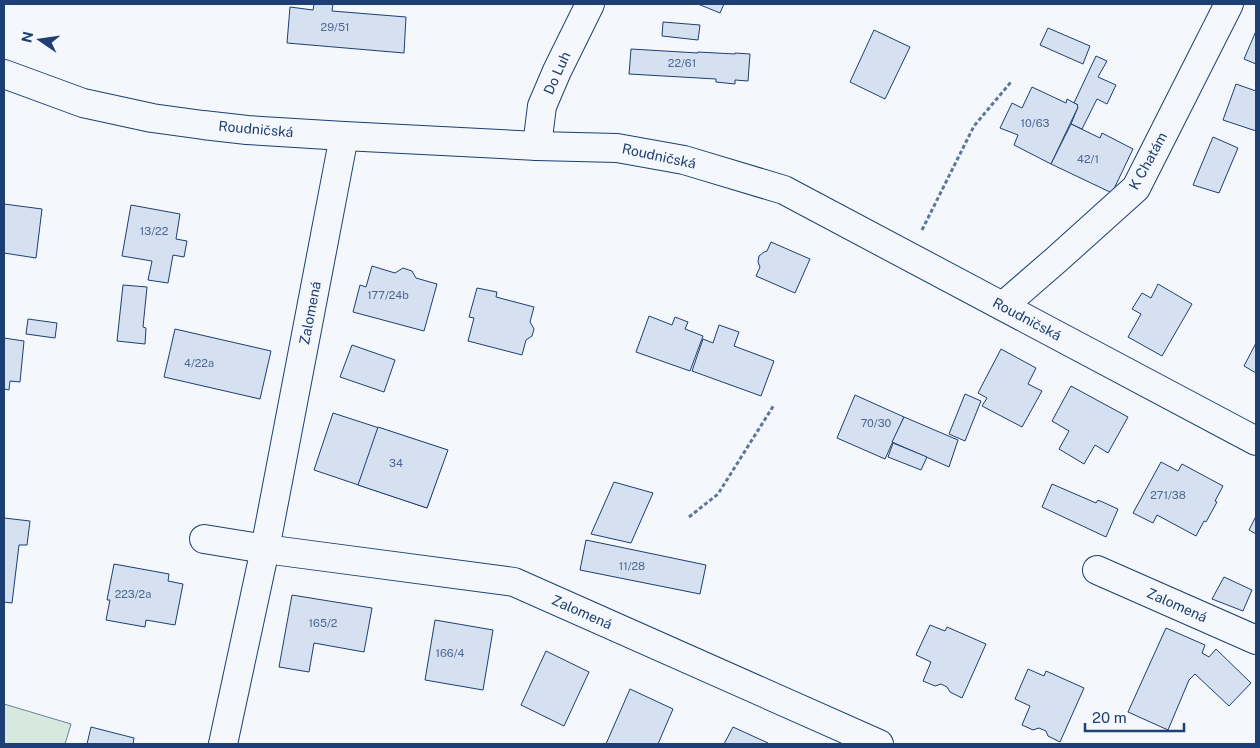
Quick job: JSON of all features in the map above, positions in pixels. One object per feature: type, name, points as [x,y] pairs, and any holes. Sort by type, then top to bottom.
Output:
[{"type":"street","name":"Do Luh","points":[[537,146],[542,106],[590,4]]},
{"type":"street","name":"K Chatám","points":[[1003,306],[1136,188],[1230,4]]},
{"type":"street","name":"Roudničská","points":[[4,74],[83,103],[152,118],[247,130],[537,146],[618,148],[684,160],[784,190],[1256,441]]},
{"type":"street","name":"Zalomená","points":[[223,744],[265,549],[344,136]]},
{"type":"street","points":[[204,539],[265,549]]},
{"type":"street","name":"Zalomená","points":[[265,549],[514,582],[879,744]]},
{"type":"street","name":"Zalomená","points":[[1097,570],[1256,640]]},
{"type":"path","points":[[909,256],[974,126],[1011,82]]},
{"type":"path","points":[[689,517],[718,494],[774,405]]},
{"type":"shaded area","points":[[4,704],[71,724],[65,744],[4,744]]},
{"type":"building","points":[[314,4],[333,4],[332,11],[406,17],[404,53],[287,43],[290,7],[313,10]]},
{"type":"building","points":[[698,4],[724,4],[720,13]]},
{"type":"building","points":[[663,22],[700,25],[698,40],[662,36]]},
{"type":"building","points":[[1048,28],[1090,46],[1083,64],[1040,45]]},
{"type":"building","points":[[874,30],[910,47],[885,99],[850,82]]},
{"type":"building","points":[[1256,31],[1256,64],[1244,59]]},
{"type":"building","points":[[631,49],[750,54],[748,81],[735,80],[735,84],[716,82],[716,79],[629,74]]},
{"type":"building","points":[[1096,56],[1107,61],[1098,77],[1116,85],[1107,104],[1097,99],[1082,129],[1071,124],[1078,107],[1074,103]]},
{"type":"building","points":[[1236,84],[1256,91],[1256,131],[1223,120]]},
{"type":"building","points":[[1032,87],[1066,103],[1067,99],[1078,105],[1051,164],[1014,145],[1018,135],[1000,128],[1012,103],[1022,108]]},
{"type":"building","points":[[1071,124],[1100,138],[1102,133],[1133,149],[1112,193],[1051,164]]},
{"type":"building","points":[[1213,137],[1238,148],[1219,193],[1193,185]]},
{"type":"building","points":[[4,204],[42,209],[36,258],[4,253]]},
{"type":"building","points":[[131,205],[180,214],[176,239],[187,241],[184,257],[173,255],[168,283],[148,280],[152,261],[122,256]]},
{"type":"building","points":[[771,242],[810,259],[795,293],[756,276],[760,267],[758,262],[759,256],[767,251]]},
{"type":"building","points":[[372,266],[395,273],[403,268],[412,271],[416,278],[437,284],[424,331],[353,312],[360,285],[366,287]]},
{"type":"building","points":[[1158,284],[1192,304],[1162,356],[1128,337],[1141,314],[1132,309],[1142,293],[1151,298]]},
{"type":"building","points":[[123,285],[147,287],[143,327],[146,328],[145,344],[117,341]]},
{"type":"building","points":[[477,288],[497,292],[496,297],[534,307],[530,322],[534,329],[532,336],[526,340],[522,355],[468,341],[474,318],[469,317]]},
{"type":"building","points":[[649,316],[672,325],[675,317],[688,322],[685,329],[703,336],[690,371],[636,352]]},
{"type":"building","points":[[28,319],[57,323],[55,338],[26,334]]},
{"type":"building","points":[[719,325],[739,332],[734,346],[774,361],[761,396],[692,371],[703,339],[713,343]]},
{"type":"building","points":[[175,329],[271,351],[260,399],[164,377]]},
{"type":"building","points":[[4,338],[24,341],[20,382],[10,381],[9,390],[4,389]]},
{"type":"building","points":[[1256,343],[1256,373],[1244,366]]},
{"type":"building","points":[[352,345],[395,360],[384,392],[340,377]]},
{"type":"building","points":[[1001,349],[1036,368],[1028,384],[1042,391],[1022,427],[982,406],[987,398],[978,393]]},
{"type":"building","points":[[1071,386],[1128,417],[1108,453],[1095,445],[1084,464],[1059,449],[1069,431],[1052,421]]},
{"type":"building","points":[[965,394],[981,401],[965,441],[949,434]]},
{"type":"building","points":[[855,395],[904,417],[885,459],[837,438]]},
{"type":"building","points":[[333,413],[447,450],[427,508],[314,470]]},
{"type":"building","points":[[904,417],[958,440],[949,467],[892,442]]},
{"type":"building","points":[[378,427],[448,450],[427,508],[358,485]]},
{"type":"building","points":[[893,443],[927,457],[921,470],[888,457]]},
{"type":"building","points":[[1161,462],[1178,471],[1182,464],[1223,486],[1215,501],[1217,502],[1196,536],[1157,515],[1153,523],[1133,513]]},
{"type":"building","points":[[614,482],[653,493],[631,543],[591,534]]},
{"type":"building","points":[[1052,484],[1096,503],[1098,500],[1118,509],[1106,537],[1042,507]]},
{"type":"building","points":[[1256,516],[1256,534],[1249,530]]},
{"type":"building","points":[[4,518],[30,521],[27,545],[19,545],[12,603],[4,602]]},
{"type":"building","points":[[586,540],[706,565],[700,594],[580,570]]},
{"type":"building","points":[[114,564],[169,574],[168,581],[183,584],[175,625],[146,620],[145,627],[106,620],[110,600],[107,600]]},
{"type":"building","points":[[1224,577],[1252,590],[1243,611],[1212,599]]},
{"type":"building","points":[[292,595],[372,608],[364,652],[314,643],[309,672],[279,667]]},
{"type":"building","points":[[435,620],[493,630],[483,690],[425,680]]},
{"type":"building","points":[[930,625],[945,631],[947,627],[986,644],[962,698],[950,692],[947,687],[941,684],[935,686],[923,681],[931,662],[916,655]]},
{"type":"building","points":[[1166,628],[1205,645],[1202,653],[1209,657],[1216,649],[1251,683],[1229,706],[1195,674],[1189,680],[1168,730],[1128,712]]},
{"type":"building","points":[[546,651],[589,672],[564,726],[521,705]]},
{"type":"building","points":[[1028,669],[1044,676],[1046,671],[1084,688],[1060,742],[1048,736],[1046,731],[1039,728],[1033,730],[1022,725],[1030,706],[1015,699]]},
{"type":"building","points":[[630,689],[673,709],[658,744],[606,744]]},
{"type":"building","points":[[91,727],[134,738],[133,744],[87,744]]},
{"type":"building","points":[[733,727],[768,743],[724,744]]}]
